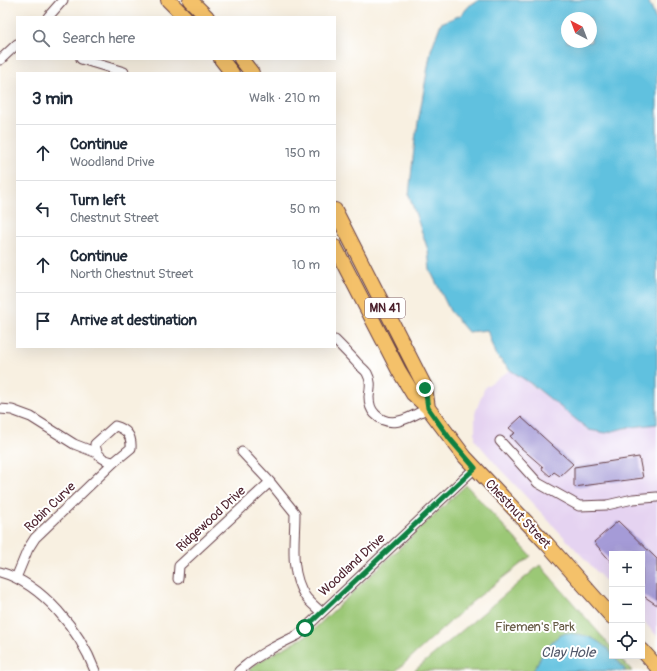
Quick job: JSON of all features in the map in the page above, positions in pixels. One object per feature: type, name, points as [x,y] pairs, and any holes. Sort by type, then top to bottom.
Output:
[{"type":"main road","points":[[168,0],[184,16]]},
{"type":"main road","points":[[190,0],[206,16]]},
{"type":"main road","points":[[222,60],[231,72]]},
{"type":"main road","points":[[242,60],[251,72]]},
{"type":"main road","name":"MN 41","points":[[336,212],[425,388],[428,408]]},
{"type":"main road","name":"MN 41","points":[[336,249],[399,371],[413,394],[428,408]]},
{"type":"main road","name":"Chestnut Street","points":[[428,408],[450,439],[475,468],[609,613]]},
{"type":"main road","points":[[645,653],[657,667]]},
{"type":"street","points":[[49,16],[63,0]]},
{"type":"street","points":[[0,60],[16,45]]},
{"type":"street","points":[[84,60],[124,72]]},
{"type":"street","points":[[336,341],[366,372],[370,381],[370,405],[378,417],[394,423],[404,420],[428,408]]},
{"type":"street","points":[[0,409],[12,410],[30,417],[74,444],[97,453],[103,459],[114,462]]},
{"type":"street","name":"Robin Curve","points":[[16,578],[28,548],[35,538],[114,462],[131,448],[130,436],[122,428],[115,426],[95,444],[97,453]]},
{"type":"street","points":[[500,441],[538,483],[579,506],[607,505],[633,499],[657,497]]},
{"type":"street","points":[[242,452],[270,482],[295,513],[294,546],[296,576],[306,597],[321,612]]},
{"type":"street","name":"Woodland Drive","points":[[239,671],[267,650],[298,635],[475,468]]},
{"type":"street","name":"Ridgewood Drive","points":[[178,579],[179,566],[270,482]]},
{"type":"street","points":[[0,572],[16,578],[30,586],[60,614],[80,640],[95,671]]},
{"type":"shaded area","points":[[510,370],[566,411],[616,430],[644,426],[657,409],[657,636],[645,623],[645,551],[609,551],[609,585],[500,469],[475,440],[475,413],[485,387]]},
{"type":"green space","points":[[466,485],[531,556],[473,601],[396,671],[248,671],[270,655],[310,633]]},
{"type":"green space","name":"Firemen's Park","points":[[540,565],[609,645],[609,659],[622,659],[632,671],[414,671]]},
{"type":"water","points":[[479,0],[648,0],[657,22],[657,424],[624,428],[606,433],[589,430],[533,385],[510,370],[495,354],[487,330],[468,332],[450,311],[430,270],[428,250],[409,195],[415,140],[431,50],[441,23],[461,15],[470,5]]},
{"type":"water","name":"Clay Hole","points":[[566,633],[578,634],[599,642],[609,650],[609,659],[616,659],[626,671],[533,671],[542,654],[560,635]]},
{"type":"building","points":[[521,417],[573,464],[560,476],[554,472],[550,476],[542,469],[543,467],[510,436],[515,433],[509,428]]},
{"type":"building","points":[[639,457],[643,478],[574,487],[574,467]]},
{"type":"building","points":[[618,521],[657,559],[657,605],[645,597],[645,551],[609,551],[609,560],[594,542]]},
{"type":"route","points":[[305,628],[475,468],[450,439],[428,408],[425,388]]}]
